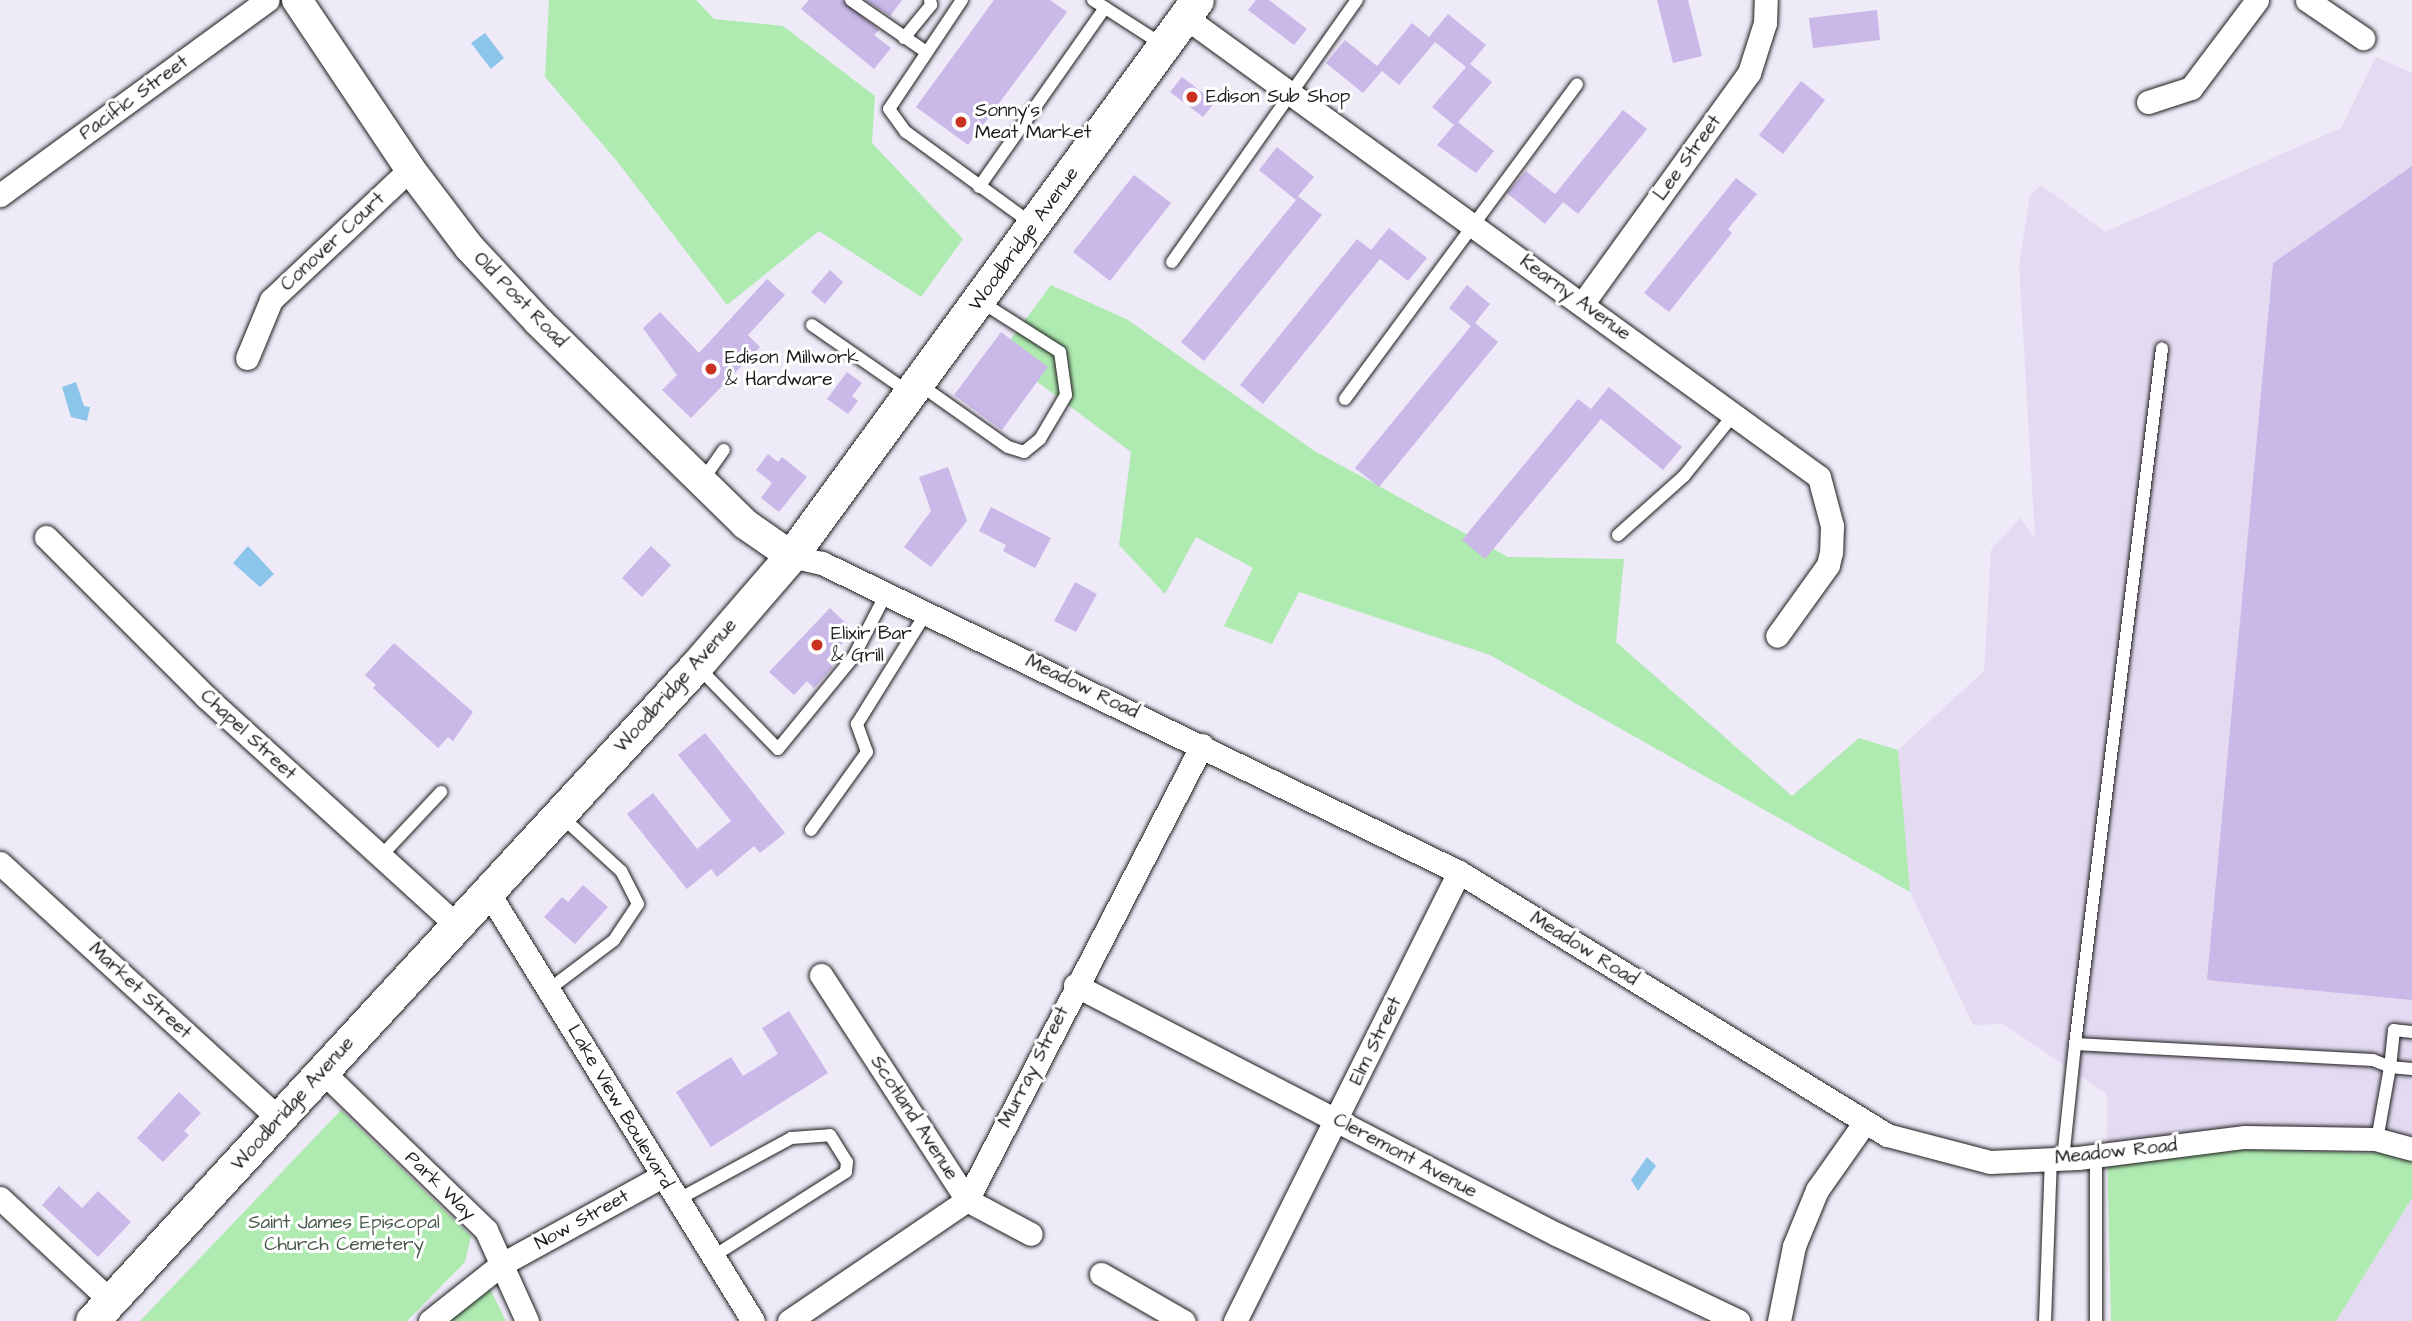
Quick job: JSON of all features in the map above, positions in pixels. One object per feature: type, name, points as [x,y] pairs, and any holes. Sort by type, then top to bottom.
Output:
[{"type":"main road","name":"Woodbridge Avenue","points":[[101,1311],[696,666],[791,556],[1191,8]]},
{"type":"street","name":"Pacific Street","points":[[0,195],[267,0]]},
{"type":"street","name":"Old Post Road","points":[[296,0],[410,169],[469,247],[538,321],[702,482],[766,542],[791,556]]},
{"type":"street","name":"Lee Street","points":[[1583,303],[1749,73],[1765,23],[1766,0]]},
{"type":"street","points":[[2148,102],[2191,88],[2257,0]]},
{"type":"street","points":[[2307,0],[2363,38]]},
{"type":"street","name":"Kearny Avenue","points":[[1191,8],[1290,92],[1797,457],[1825,489],[1832,526],[1828,565],[1777,636]]},
{"type":"street","name":"Conover Court","points":[[247,358],[271,300],[410,169]]},
{"type":"street","name":"Chapel Street","points":[[46,537],[206,697],[457,925]]},
{"type":"street","name":"Meadow Road","points":[[791,556],[822,563],[1459,872],[1887,1135],[1990,1162],[2096,1156],[2245,1137],[2377,1140],[2412,1149]]},
{"type":"street","name":"Murray Street","points":[[789,1321],[967,1200],[1075,985],[1202,745]]},
{"type":"street","name":"Market Street","points":[[0,863],[279,1120]]},
{"type":"street","name":"Elm Street","points":[[1236,1321],[1459,872]]},
{"type":"street","name":"Lake View Boulevard","points":[[488,892],[753,1321]]},
{"type":"street","name":"Scotland Avenue","points":[[821,975],[967,1200],[1031,1234]]},
{"type":"street","name":"Cleremont Avenue","points":[[1075,985],[1556,1234],[1738,1321]]},
{"type":"street","name":"Park Way","points":[[323,1072],[486,1230],[527,1321]]},
{"type":"street","points":[[1779,1321],[1794,1246],[1817,1190],[1865,1122]]},
{"type":"street","name":"Now Street","points":[[430,1321],[502,1264],[662,1176]]},
{"type":"street","points":[[0,1198],[101,1311]]},
{"type":"street","points":[[1101,1274],[1183,1321]]},
{"type":"lane","points":[[851,0],[926,52]]},
{"type":"lane","points":[[904,38],[931,5],[930,0]]},
{"type":"lane","points":[[962,0],[889,109],[906,132],[1034,226]]},
{"type":"lane","points":[[1093,0],[1164,46]]},
{"type":"lane","points":[[1172,262],[1357,0]]},
{"type":"lane","points":[[979,187],[1105,8]]},
{"type":"lane","points":[[1345,399],[1471,223],[1577,83]]},
{"type":"lane","points":[[812,325],[1018,451],[1040,439],[1066,395],[1060,352],[979,300]]},
{"type":"lane","points":[[2045,1321],[2057,1159],[2075,1044],[2162,348]]},
{"type":"lane","points":[[1618,535],[1685,476],[1735,413]]},
{"type":"lane","points":[[702,482],[724,450]]},
{"type":"lane","points":[[696,666],[778,749],[854,656],[886,594]]},
{"type":"lane","points":[[811,830],[867,752],[857,724],[926,613]]},
{"type":"lane","points":[[381,856],[441,792]]},
{"type":"lane","points":[[548,990],[607,947],[631,919],[638,904],[621,871],[559,814]]},
{"type":"lane","points":[[2377,1140],[2394,1030],[2412,1032]]},
{"type":"lane","points":[[2075,1044],[2373,1060],[2390,1067],[2412,1069]]},
{"type":"lane","points":[[677,1200],[729,1176],[791,1138],[830,1135],[847,1162],[846,1172],[712,1257]]},
{"type":"lane","points":[[2096,1156],[2096,1321]]},
{"type":"shaded area","points":[[2376,57],[2412,73],[2412,1154],[2107,1146],[2107,1094],[2003,1024],[1973,1025],[1910,892],[1898,750],[1984,671],[1991,550],[2020,518],[2035,538],[2019,264],[2030,195],[2041,185],[2105,232],[2341,128]]},
{"type":"shaded area","points":[[2412,1198],[2412,1321],[2336,1321]]},
{"type":"green space","points":[[549,0],[696,0],[714,19],[783,26],[875,96],[872,143],[963,239],[921,297],[819,231],[727,305],[616,160],[545,77]]},
{"type":"green space","points":[[1051,285],[1128,320],[1313,450],[1508,557],[1624,559],[1616,642],[1792,796],[1859,738],[1898,750],[1910,892],[1490,655],[1299,592],[1272,644],[1224,626],[1253,568],[1196,537],[1165,594],[1119,545],[1131,452],[1000,354]]},
{"type":"green space","name":"Saint James Episcopal Church Cemetery","points":[[341,1110],[471,1236],[465,1262],[407,1321],[140,1321]]},
{"type":"green space","points":[[2107,1146],[2412,1154],[2412,1198],[2336,1321],[2111,1321]]},
{"type":"green space","points":[[489,1287],[506,1321],[441,1321]]},
{"type":"water","points":[[485,33],[504,58],[491,69],[471,43]]},
{"type":"water","points":[[76,382],[84,406],[90,407],[87,421],[71,417],[62,387]]},
{"type":"water","points":[[248,546],[274,574],[260,587],[233,563]]},
{"type":"water","points":[[1647,1157],[1656,1166],[1638,1191],[1631,1180]]},
{"type":"building","points":[[809,0],[842,0],[879,30],[874,35],[891,48],[874,69],[801,9]]},
{"type":"building","points":[[866,0],[902,0],[890,16]]},
{"type":"building","points":[[994,0],[1050,0],[1067,12],[968,145],[916,107]]},
{"type":"building","points":[[1256,0],[1269,0],[1307,29],[1294,45],[1248,10]]},
{"type":"building","points":[[1657,0],[1688,0],[1702,56],[1673,63]]},
{"type":"building","points":[[1877,10],[1880,40],[1813,48],[1809,18]]},
{"type":"building","points":[[1448,14],[1486,45],[1470,64],[1492,82],[1458,122],[1494,151],[1476,173],[1437,145],[1454,125],[1432,107],[1466,67],[1435,42],[1399,85],[1382,71],[1363,93],[1326,63],[1345,40],[1377,66],[1412,23],[1429,37]]},
{"type":"building","name":"Edison Sub Shop","points":[[1182,77],[1215,102],[1203,117],[1170,92]]},
{"type":"building","points":[[1801,81],[1825,100],[1783,154],[1759,135]]},
{"type":"building","points":[[1623,110],[1647,129],[1578,214],[1563,202],[1545,224],[1507,193],[1526,171],[1555,194]]},
{"type":"building","points":[[1277,147],[1314,177],[1298,196],[1322,215],[1204,361],[1181,342],[1296,200],[1259,170]]},
{"type":"building","points":[[2412,166],[2412,1000],[2207,980],[2273,263]]},
{"type":"building","points":[[1134,175],[1171,203],[1110,281],[1073,252]]},
{"type":"building","points":[[1736,178],[1757,194],[1728,229],[1732,233],[1669,312],[1644,293]]},
{"type":"building","points":[[1389,228],[1427,258],[1408,281],[1380,259],[1263,404],[1240,385],[1357,239],[1371,250]]},
{"type":"building","points":[[830,270],[843,282],[825,304],[811,292]]},
{"type":"building","points":[[767,279],[785,295],[748,335],[760,347],[691,418],[662,390],[677,375],[643,328],[660,312],[699,353]]},
{"type":"building","points":[[1467,285],[1490,304],[1475,323],[1498,342],[1379,487],[1355,468],[1471,326],[1449,308]]},
{"type":"building","points":[[1001,332],[1048,367],[1002,430],[954,395]]},
{"type":"building","points":[[847,372],[862,383],[852,396],[858,401],[848,414],[827,399]]},
{"type":"building","points":[[1609,387],[1682,447],[1663,470],[1601,419],[1485,559],[1462,540],[1578,399],[1591,409]]},
{"type":"building","points":[[768,454],[778,462],[782,457],[807,477],[779,512],[761,498],[772,483],[756,470]]},
{"type":"building","points":[[948,467],[967,521],[931,567],[904,547],[931,511],[919,477]]},
{"type":"building","points":[[991,507],[1051,538],[1035,568],[1003,551],[1006,545],[979,531]]},
{"type":"building","points":[[651,546],[671,565],[642,597],[622,578]]},
{"type":"building","points":[[1075,582],[1097,594],[1076,632],[1054,621]]},
{"type":"building","name":"Elixir Bar & Grill","points":[[830,608],[854,631],[826,660],[833,667],[814,688],[807,681],[794,695],[769,672]]},
{"type":"building","points":[[394,643],[473,712],[453,741],[448,737],[438,748],[373,688],[376,685],[365,675]]},
{"type":"building","points":[[705,733],[785,833],[760,853],[754,846],[717,877],[711,869],[687,889],[627,814],[653,793],[697,849],[731,821],[678,755]]},
{"type":"building","points":[[583,885],[608,907],[575,944],[544,917],[562,897],[568,902]]},
{"type":"building","points":[[789,1011],[828,1073],[711,1147],[676,1092],[731,1057],[743,1076],[778,1054],[762,1028]]},
{"type":"building","points":[[179,1092],[201,1113],[184,1131],[189,1135],[163,1162],[137,1138]]},
{"type":"building","points":[[59,1186],[82,1208],[98,1191],[131,1222],[98,1257],[42,1205]]},
{"type":"place","name":"Edison Sub Shop","points":[[1192,97]]},
{"type":"place","name":"Sonny's Meat Market","points":[[961,122]]},
{"type":"place","name":"Edison Millwork & Hardware","points":[[711,369]]},
{"type":"place","name":"Elixir Bar & Grill","points":[[817,645]]}]
